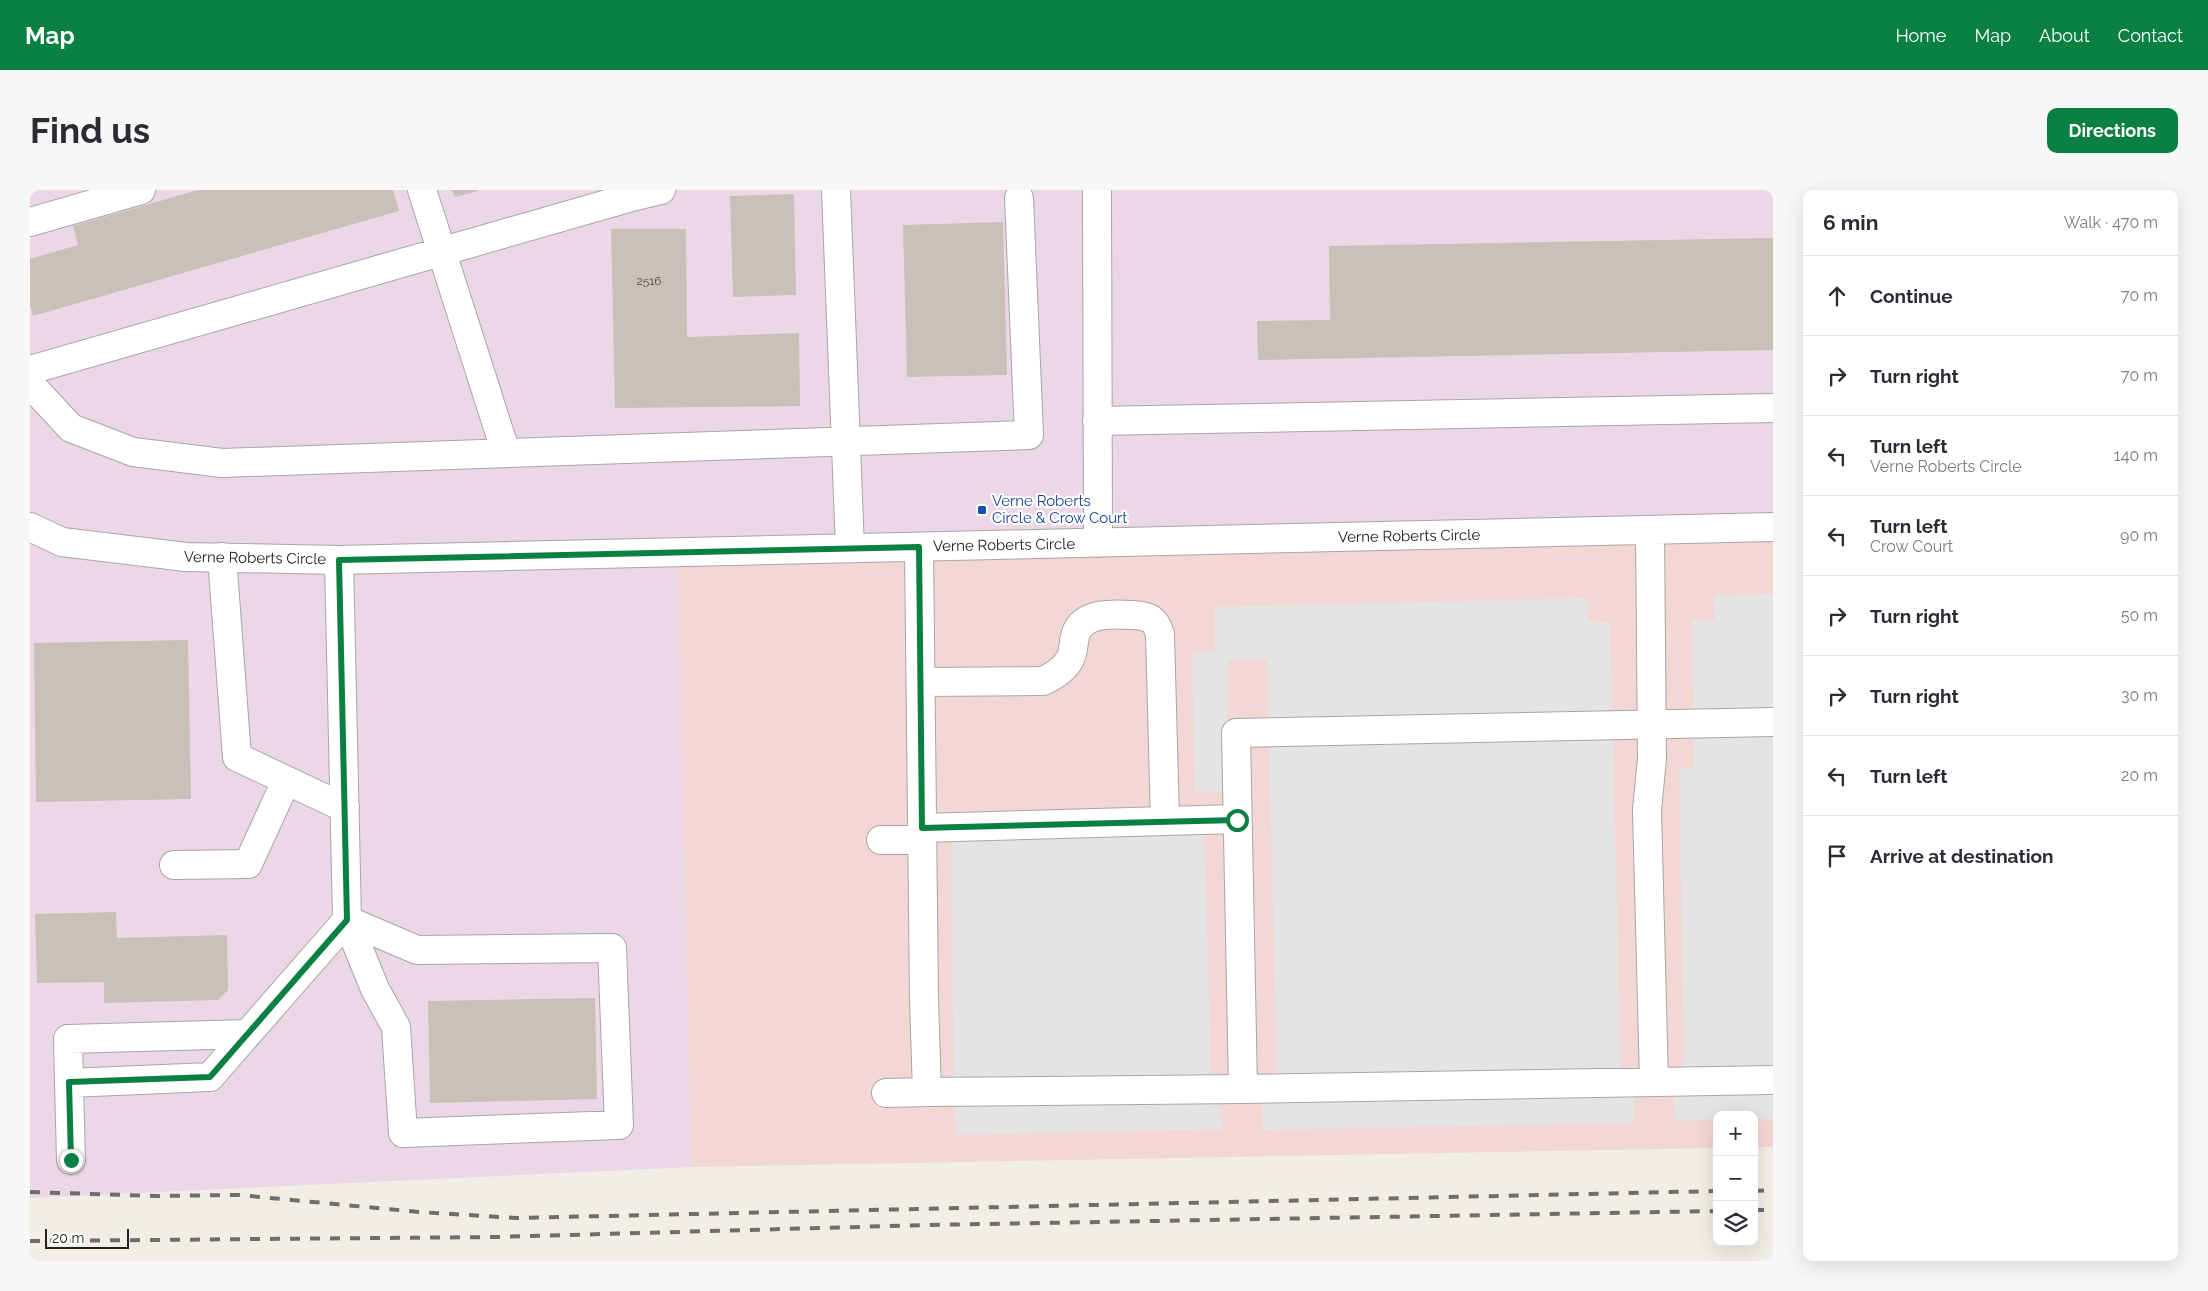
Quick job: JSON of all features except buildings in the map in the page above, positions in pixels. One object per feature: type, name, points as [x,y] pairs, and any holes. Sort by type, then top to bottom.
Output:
[{"type":"street","points":[[30,222],[141,190]]},
{"type":"street","points":[[422,190],[506,453]]},
{"type":"street","points":[[30,370],[442,252],[627,194],[661,190]]},
{"type":"street","points":[[836,190],[850,548]]},
{"type":"street","points":[[1097,190],[1098,543]]},
{"type":"street","points":[[30,384],[71,428],[133,452],[222,463],[1029,435],[1019,198]]},
{"type":"street","points":[[1098,421],[1773,408]]},
{"type":"street","name":"Verne Roberts Circle","points":[[30,527],[62,542],[186,557],[339,560],[1773,527]]},
{"type":"street","points":[[1650,530],[1652,759],[1647,810],[1654,1082]]},
{"type":"street","points":[[919,547],[924,1000],[927,1092]]},
{"type":"street","points":[[222,557],[236,757],[345,808]]},
{"type":"street","points":[[339,560],[347,920],[375,989],[396,1027],[403,1132],[619,1125],[612,948],[417,950],[347,920]]},
{"type":"street","points":[[921,682],[1043,680],[1056,674],[1070,659],[1076,631],[1096,616],[1110,614],[1149,617],[1157,624],[1160,634],[1165,821]]},
{"type":"street","points":[[1243,1089],[1236,733],[1773,722]]},
{"type":"street","points":[[174,865],[248,864],[286,781]]},
{"type":"street","points":[[881,840],[922,834],[1165,821],[1237,820]]},
{"type":"street","points":[[69,1082],[210,1077],[347,920]]},
{"type":"street","points":[[71,1160],[68,1039],[248,1034]]},
{"type":"street","points":[[886,1093],[1773,1080]]},
{"type":"shaded area","points":[[30,190],[1773,190],[1773,527],[677,552],[692,1167],[30,1198]]},
{"type":"shaded area","points":[[1773,527],[1773,1147],[1758,1147],[1758,1111],[1713,1111],[1713,1148],[692,1167],[677,552]]},
{"type":"shaded area","points":[[1773,594],[1773,1119],[1758,1119],[1758,1111],[1713,1111],[1713,1120],[1676,1121],[1674,1100],[1684,1063],[1679,769],[1694,768],[1692,620],[1715,620],[1714,595]]},
{"type":"shaded area","points":[[1588,598],[1588,621],[1610,622],[1621,1069],[1634,1095],[1635,1123],[1263,1130],[1262,1106],[1277,1073],[1267,659],[1228,660],[1226,791],[1195,792],[1192,652],[1215,652],[1215,607]]},
{"type":"shaded area","points":[[1204,830],[1211,1072],[1224,1129],[957,1135],[954,1112],[951,837]]},
{"type":"railway","points":[[1758,1191],[1773,1190]]},
{"type":"railway","points":[[30,1192],[157,1196],[239,1195],[419,1212],[516,1218],[1713,1191]]},
{"type":"railway","points":[[1758,1210],[1773,1210]]},
{"type":"railway","points":[[30,1241],[496,1237],[928,1225],[1713,1211]]},
{"type":"place","name":"Verne Roberts Circle & Crow Court","points":[[982,510]]},
{"type":"route","points":[[71,1160],[69,1082],[210,1077],[347,920],[339,560],[919,547],[922,828],[1237,820]]}]
